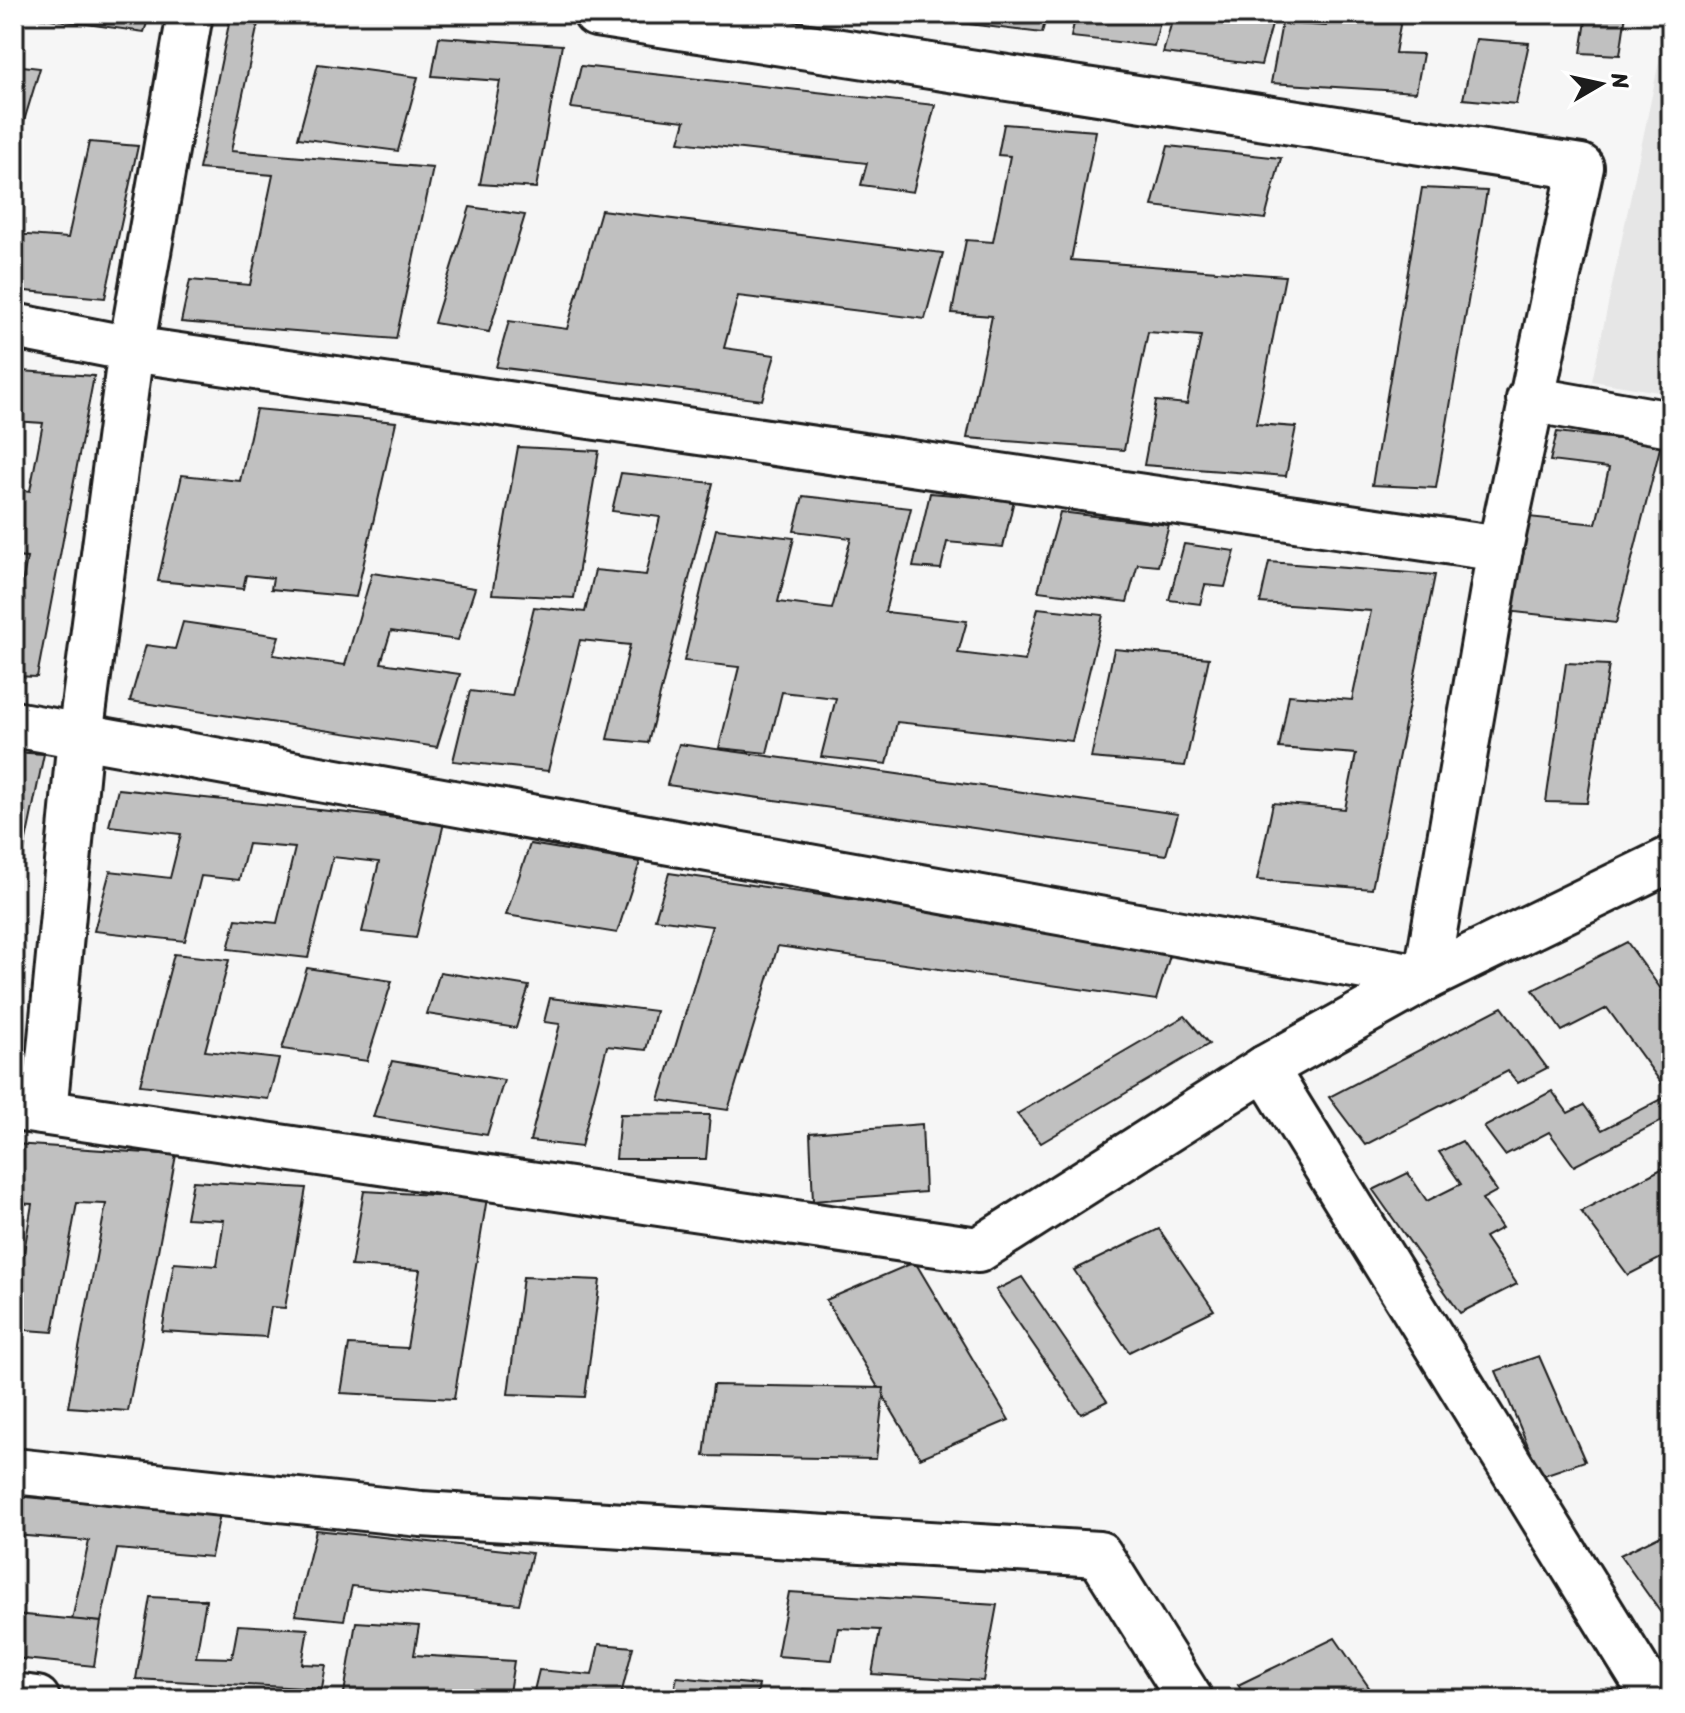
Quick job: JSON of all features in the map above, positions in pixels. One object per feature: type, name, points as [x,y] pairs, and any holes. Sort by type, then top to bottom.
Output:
[{"type":"street","points":[[190,14],[131,349],[29,1110],[978,1250],[1265,1068],[1426,978],[1671,859]]},
{"type":"street","points":[[596,14],[1581,167],[1529,399],[1500,549],[1426,978]]},
{"type":"street","points":[[14,326],[131,349],[1500,549]]},
{"type":"street","points":[[1529,399],[1671,424]]},
{"type":"street","points":[[14,724],[1426,978]]},
{"type":"street","points":[[1265,1068],[1655,1699]]},
{"type":"street","points":[[14,1471],[421,1514],[1099,1554],[1190,1699]]},
{"type":"street","points":[[14,1696],[37,1699]]},
{"type":"shaded area","points":[[1671,14],[1671,394],[1592,381]]},
{"type":"building","points":[[14,14],[150,14],[144,32]]},
{"type":"building","points":[[231,14],[260,14],[231,151],[433,168],[396,339],[181,322],[190,280],[250,285],[273,175],[199,169]]},
{"type":"building","points":[[954,14],[1047,14],[1042,33],[952,22]]},
{"type":"building","points":[[1076,14],[1162,14],[1154,46],[1071,37]]},
{"type":"building","points":[[1174,14],[1275,14],[1261,65],[1163,53]]},
{"type":"building","points":[[1328,14],[1402,14],[1395,53],[1423,54],[1416,92],[1271,83],[1282,23],[1326,26]]},
{"type":"building","points":[[1587,14],[1626,14],[1620,55],[1581,53]]},
{"type":"building","points":[[439,37],[562,45],[536,188],[480,184],[500,81],[432,76]]},
{"type":"building","points":[[1476,39],[1529,43],[1516,104],[1463,99]]},
{"type":"building","points":[[318,64],[418,77],[398,151],[298,138]]},
{"type":"building","points":[[14,65],[40,68],[21,131],[14,130]]},
{"type":"building","points":[[581,66],[935,105],[913,192],[861,185],[867,163],[679,142],[685,121],[571,108]]},
{"type":"building","points":[[1004,124],[1096,131],[1071,260],[1285,276],[1256,424],[1296,427],[1286,476],[1144,465],[1156,401],[1187,404],[1201,336],[1148,332],[1124,450],[967,438],[992,316],[952,313],[966,240],[993,242],[1010,156],[998,155]]},
{"type":"building","points":[[89,142],[138,146],[105,298],[14,290],[14,234],[68,238]]},
{"type":"building","points":[[1168,146],[1281,158],[1265,219],[1152,206]]},
{"type":"building","points":[[1422,188],[1487,191],[1436,488],[1372,485]]},
{"type":"building","points":[[470,207],[525,215],[489,332],[434,323]]},
{"type":"building","points":[[601,210],[943,253],[925,319],[738,296],[724,348],[775,355],[762,400],[496,367],[509,321],[567,329]]},
{"type":"building","points":[[21,371],[94,376],[37,677],[14,676],[14,625],[27,558],[14,557],[14,489],[30,491],[43,423],[14,421]]},
{"type":"building","points":[[256,409],[396,422],[356,597],[271,589],[273,578],[246,575],[243,589],[158,581],[182,475],[240,481]]},
{"type":"building","points":[[1557,432],[1661,444],[1616,623],[1506,611],[1529,517],[1596,524],[1609,468],[1550,461]]},
{"type":"building","points":[[518,447],[599,451],[574,598],[492,594]]},
{"type":"building","points":[[621,473],[713,483],[648,743],[607,739],[630,645],[580,640],[548,771],[453,761],[470,691],[512,696],[534,607],[585,612],[595,570],[646,575],[660,517],[612,511]]},
{"type":"building","points":[[930,493],[1014,500],[1003,547],[947,542],[941,569],[913,567]]},
{"type":"building","points":[[803,496],[911,508],[885,612],[967,621],[958,653],[1025,661],[1038,608],[1103,615],[1072,741],[897,722],[887,764],[821,757],[836,698],[782,692],[767,753],[719,748],[739,667],[684,661],[716,529],[794,538],[778,602],[832,609],[851,538],[794,531]]},
{"type":"building","points":[[1060,512],[1169,525],[1158,566],[1138,564],[1127,602],[1038,591]]},
{"type":"building","points":[[1184,544],[1235,551],[1225,587],[1205,585],[1200,604],[1169,600]]},
{"type":"building","points":[[1269,562],[1435,575],[1372,889],[1257,880],[1273,803],[1345,809],[1356,754],[1279,748],[1289,695],[1352,700],[1371,611],[1260,603]]},
{"type":"building","points":[[372,573],[475,588],[458,640],[391,631],[381,663],[460,674],[437,747],[130,701],[146,645],[175,649],[183,622],[279,636],[273,655],[345,665]]},
{"type":"building","points":[[1114,649],[1209,658],[1185,766],[1091,758]]},
{"type":"building","points":[[1566,663],[1609,665],[1587,803],[1546,802]]},
{"type":"building","points":[[679,744],[1178,814],[1166,855],[667,785]]},
{"type":"building","points":[[14,752],[44,754],[23,855],[14,854]]},
{"type":"building","points":[[118,789],[444,823],[416,938],[362,932],[379,862],[333,857],[308,958],[228,949],[236,919],[277,923],[295,848],[248,844],[239,880],[201,876],[185,941],[94,931],[110,871],[170,878],[181,834],[109,826]]},
{"type":"building","points":[[530,844],[640,862],[617,933],[506,915]]},
{"type":"building","points":[[669,873],[1173,946],[1156,1000],[778,946],[728,1110],[659,1100],[712,926],[655,919]]},
{"type":"building","points":[[1627,942],[1671,1003],[1671,1116],[1574,1166],[1549,1132],[1505,1155],[1484,1127],[1552,1091],[1568,1113],[1584,1105],[1602,1130],[1670,1095],[1607,1008],[1562,1031],[1533,990]]},
{"type":"building","points":[[174,954],[229,960],[205,1051],[279,1059],[268,1099],[140,1085]]},
{"type":"building","points":[[307,968],[392,981],[367,1061],[282,1049]]},
{"type":"building","points":[[440,972],[529,986],[516,1028],[427,1014]]},
{"type":"building","points":[[550,998],[656,1011],[646,1050],[607,1046],[581,1147],[530,1141],[560,1024],[544,1022]]},
{"type":"building","points":[[1502,1007],[1547,1068],[1518,1083],[1508,1071],[1365,1145],[1329,1097]]},
{"type":"building","points":[[1185,1016],[1209,1044],[1041,1143],[1017,1114]]},
{"type":"building","points":[[392,1061],[504,1080],[487,1135],[373,1117]]},
{"type":"building","points":[[620,1114],[710,1115],[706,1159],[616,1159]]},
{"type":"building","points":[[922,1124],[925,1192],[813,1201],[810,1133]]},
{"type":"building","points":[[1462,1141],[1497,1191],[1482,1199],[1502,1228],[1485,1237],[1517,1284],[1460,1313],[1373,1190],[1408,1173],[1427,1201],[1461,1184],[1439,1152]]},
{"type":"building","points":[[14,1144],[176,1155],[128,1411],[68,1407],[106,1204],[77,1203],[53,1332],[14,1329],[14,1257],[23,1258],[32,1204],[14,1203]]},
{"type":"building","points":[[1671,1164],[1671,1253],[1628,1275],[1581,1211]]},
{"type":"building","points":[[193,1181],[306,1188],[285,1308],[271,1307],[266,1337],[162,1331],[174,1263],[217,1266],[224,1220],[186,1218]]},
{"type":"building","points":[[364,1191],[487,1198],[454,1399],[341,1393],[349,1345],[407,1348],[420,1270],[351,1266]]},
{"type":"building","points":[[1159,1229],[1214,1310],[1129,1352],[1074,1270]]},
{"type":"building","points":[[915,1262],[1009,1420],[920,1458],[826,1300]]},
{"type":"building","points":[[523,1277],[600,1280],[585,1397],[508,1394]]},
{"type":"building","points":[[1022,1277],[1107,1401],[1081,1414],[996,1290]]},
{"type":"building","points":[[1539,1356],[1585,1461],[1541,1476],[1496,1371]]},
{"type":"building","points":[[713,1385],[884,1388],[876,1459],[704,1456]]},
{"type":"building","points":[[14,1496],[220,1514],[211,1557],[117,1549],[101,1622],[72,1620],[89,1541],[14,1535]]},
{"type":"building","points":[[316,1530],[532,1553],[519,1604],[352,1586],[344,1620],[295,1615]]},
{"type":"building","points":[[1671,1530],[1671,1608],[1661,1613],[1620,1555]]},
{"type":"building","points":[[789,1592],[997,1605],[983,1681],[872,1674],[880,1630],[838,1628],[832,1660],[777,1656]]},
{"type":"building","points":[[150,1597],[206,1600],[196,1657],[232,1658],[238,1625],[308,1629],[302,1664],[326,1665],[322,1689],[136,1679]]},
{"type":"building","points":[[14,1614],[101,1622],[94,1666],[14,1658]]},
{"type":"building","points":[[356,1622],[419,1626],[414,1655],[514,1661],[508,1699],[343,1699]]},
{"type":"building","points":[[1335,1638],[1377,1699],[1247,1699],[1238,1685]]},
{"type":"building","points":[[599,1644],[633,1647],[620,1699],[532,1699],[539,1670],[592,1675]]},
{"type":"building","points":[[677,1677],[759,1685],[756,1699],[672,1699]]},
{"type":"building","points":[[803,1689],[902,1699],[800,1699]]}]
